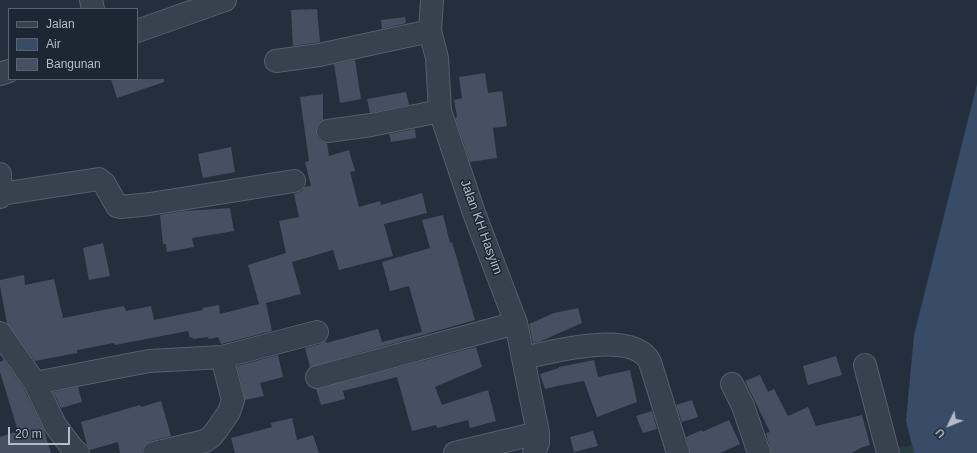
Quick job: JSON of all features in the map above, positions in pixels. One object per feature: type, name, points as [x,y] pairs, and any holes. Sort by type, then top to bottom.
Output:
[{"type":"street","points":[[138,31],[225,0]]},
{"type":"street","name":"Jalan KH Hasyim","points":[[432,0],[430,31],[437,58],[440,111],[474,212],[516,323],[536,443]]},
{"type":"street","points":[[276,61],[319,55],[430,31]]},
{"type":"street","points":[[328,131],[371,125],[440,111]]},
{"type":"street","points":[[0,188],[94,178],[99,179],[104,183],[117,206],[121,208],[294,181]]},
{"type":"street","points":[[317,377],[516,323]]},
{"type":"street","points":[[34,383],[149,361],[222,357],[317,332]]},
{"type":"street","points":[[0,333],[34,383],[55,425],[73,449],[78,453]]},
{"type":"street","points":[[523,358],[588,345],[617,345],[640,351],[647,356],[650,362],[678,453]]},
{"type":"street","points":[[154,453],[205,441],[216,431],[228,412],[233,400],[222,357]]},
{"type":"street","points":[[865,365],[888,453]]},
{"type":"street","points":[[732,384],[743,406],[757,453]]},
{"type":"street","points":[[455,453],[536,443]]},
{"type":"green space","points":[[912,445],[914,453],[888,453],[887,450]]},
{"type":"water","points":[[977,84],[977,453],[914,453],[906,421],[914,335]]},
{"type":"building","points":[[317,9],[320,42],[293,46],[291,10]]},
{"type":"building","points":[[405,17],[406,23],[382,29],[381,20]]},
{"type":"building","points":[[355,60],[361,99],[340,103],[334,64]]},
{"type":"building","points":[[485,73],[488,93],[502,91],[507,126],[493,128],[497,158],[470,162],[455,118],[457,117],[454,100],[462,98],[459,77]]},
{"type":"building","points":[[164,79],[164,82],[117,98],[111,80]]},
{"type":"building","points":[[406,92],[409,105],[370,113],[367,99]]},
{"type":"building","points":[[323,94],[323,120],[320,121],[317,126],[316,133],[318,139],[327,143],[329,156],[349,150],[355,171],[350,172],[359,207],[380,201],[381,205],[422,193],[427,213],[384,224],[393,256],[339,270],[333,250],[292,262],[301,294],[266,303],[272,331],[221,344],[218,337],[209,339],[208,337],[190,338],[188,331],[115,345],[114,343],[77,350],[77,353],[35,361],[7,323],[0,280],[24,275],[25,285],[54,279],[63,318],[124,306],[126,311],[151,306],[154,320],[203,310],[202,308],[219,305],[220,314],[259,304],[248,265],[286,253],[279,221],[299,217],[294,194],[302,191],[304,187],[311,186],[305,162],[309,161],[300,97]]},
{"type":"building","points":[[415,129],[416,138],[391,142],[389,134]]},
{"type":"building","points":[[231,147],[235,172],[203,178],[198,154]]},
{"type":"building","points":[[230,208],[234,231],[192,238],[194,247],[167,252],[166,244],[163,244],[160,215],[184,211]]},
{"type":"building","points":[[443,215],[450,243],[452,242],[475,320],[310,367],[305,348],[326,341],[326,343],[378,329],[382,342],[422,332],[409,286],[390,291],[382,262],[430,248],[422,220]]},
{"type":"building","points":[[103,243],[110,276],[89,280],[83,248]]},
{"type":"building","points":[[578,308],[582,323],[539,342],[533,343],[529,324],[554,313]]},
{"type":"building","points":[[476,347],[482,367],[435,387],[442,405],[488,390],[496,421],[470,428],[468,420],[437,428],[436,425],[412,431],[397,377],[343,391],[345,399],[321,405],[316,389]]},
{"type":"building","points":[[278,355],[283,377],[260,383],[264,396],[245,400],[237,366]]},
{"type":"building","points":[[836,356],[842,375],[808,385],[803,366]]},
{"type":"building","points":[[4,360],[24,389],[44,430],[51,453],[0,453],[0,437],[18,431],[0,372],[0,362]]},
{"type":"building","points":[[594,360],[598,377],[630,370],[637,402],[597,417],[584,381],[545,389],[540,374],[559,367]]},
{"type":"building","points":[[760,375],[768,392],[774,389],[788,416],[808,407],[816,426],[862,415],[870,445],[860,448],[852,453],[771,453],[766,433],[770,432],[745,381]]},
{"type":"building","points":[[78,387],[82,402],[61,408],[53,392]]},
{"type":"building","points":[[692,400],[698,417],[682,422],[676,405]]},
{"type":"building","points":[[161,401],[171,436],[151,441],[142,449],[142,453],[120,453],[118,442],[90,450],[87,445],[81,422],[140,405],[141,407]]},
{"type":"building","points":[[652,411],[657,429],[643,433],[636,416]]},
{"type":"building","points":[[292,418],[297,440],[313,435],[319,453],[235,453],[231,438],[272,427],[271,423]]},
{"type":"building","points":[[729,420],[740,444],[720,453],[690,453],[686,437],[702,430],[702,432]]},
{"type":"building","points":[[593,431],[598,446],[574,452],[570,437]]}]
